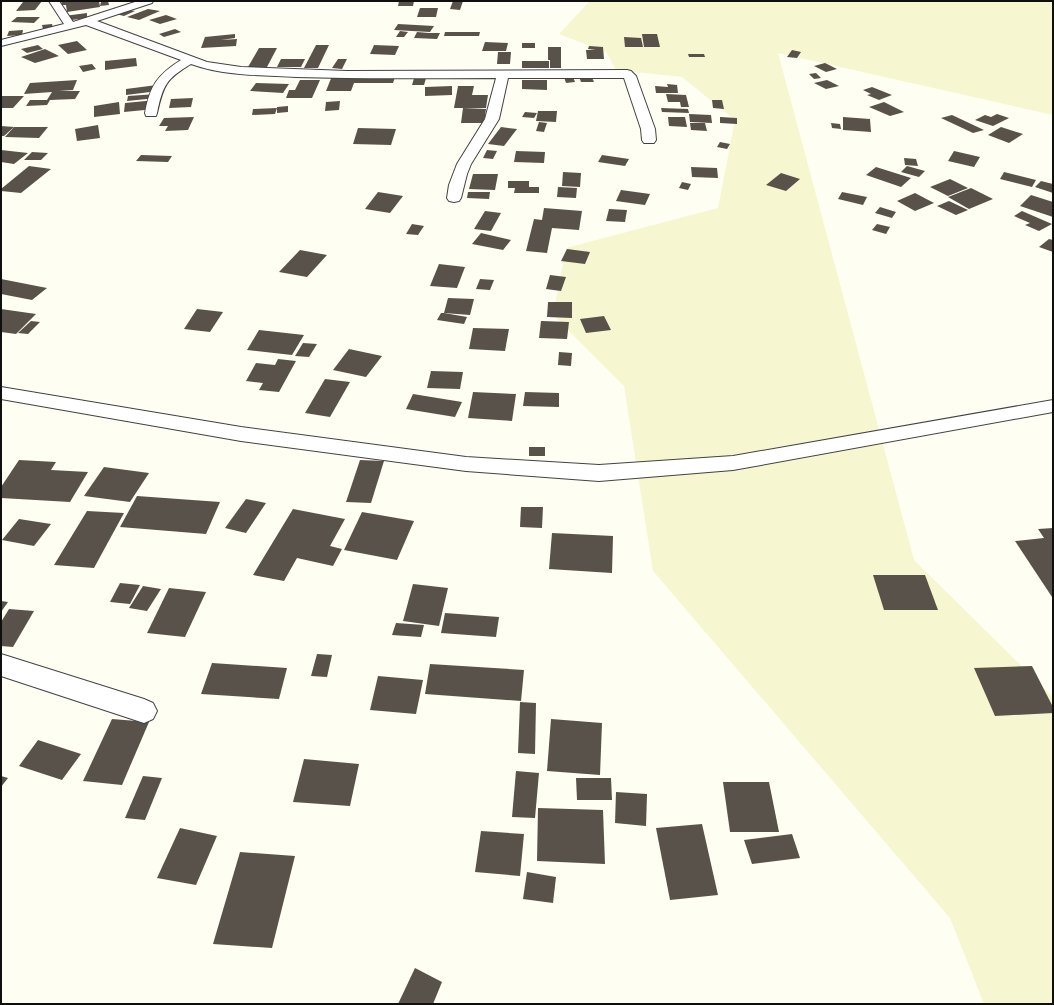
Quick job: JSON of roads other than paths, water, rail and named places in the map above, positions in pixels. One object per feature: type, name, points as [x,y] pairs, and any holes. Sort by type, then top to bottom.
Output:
[{"type":"street","points":[[54,1],[71,26]]},
{"type":"street","points":[[1,43],[71,26],[148,1]]},
{"type":"street","points":[[87,21],[205,66],[241,71],[285,74],[627,74],[630,76],[648,129],[649,140]]},
{"type":"street","points":[[151,113],[155,92],[162,78],[189,60]]},
{"type":"street","points":[[454,198],[455,185],[460,169],[492,118],[503,74]]},
{"type":"street","points":[[1,393],[241,434],[466,464],[598,473],[733,463],[1053,406]]},
{"type":"street","points":[[1,665],[144,711]]}]
